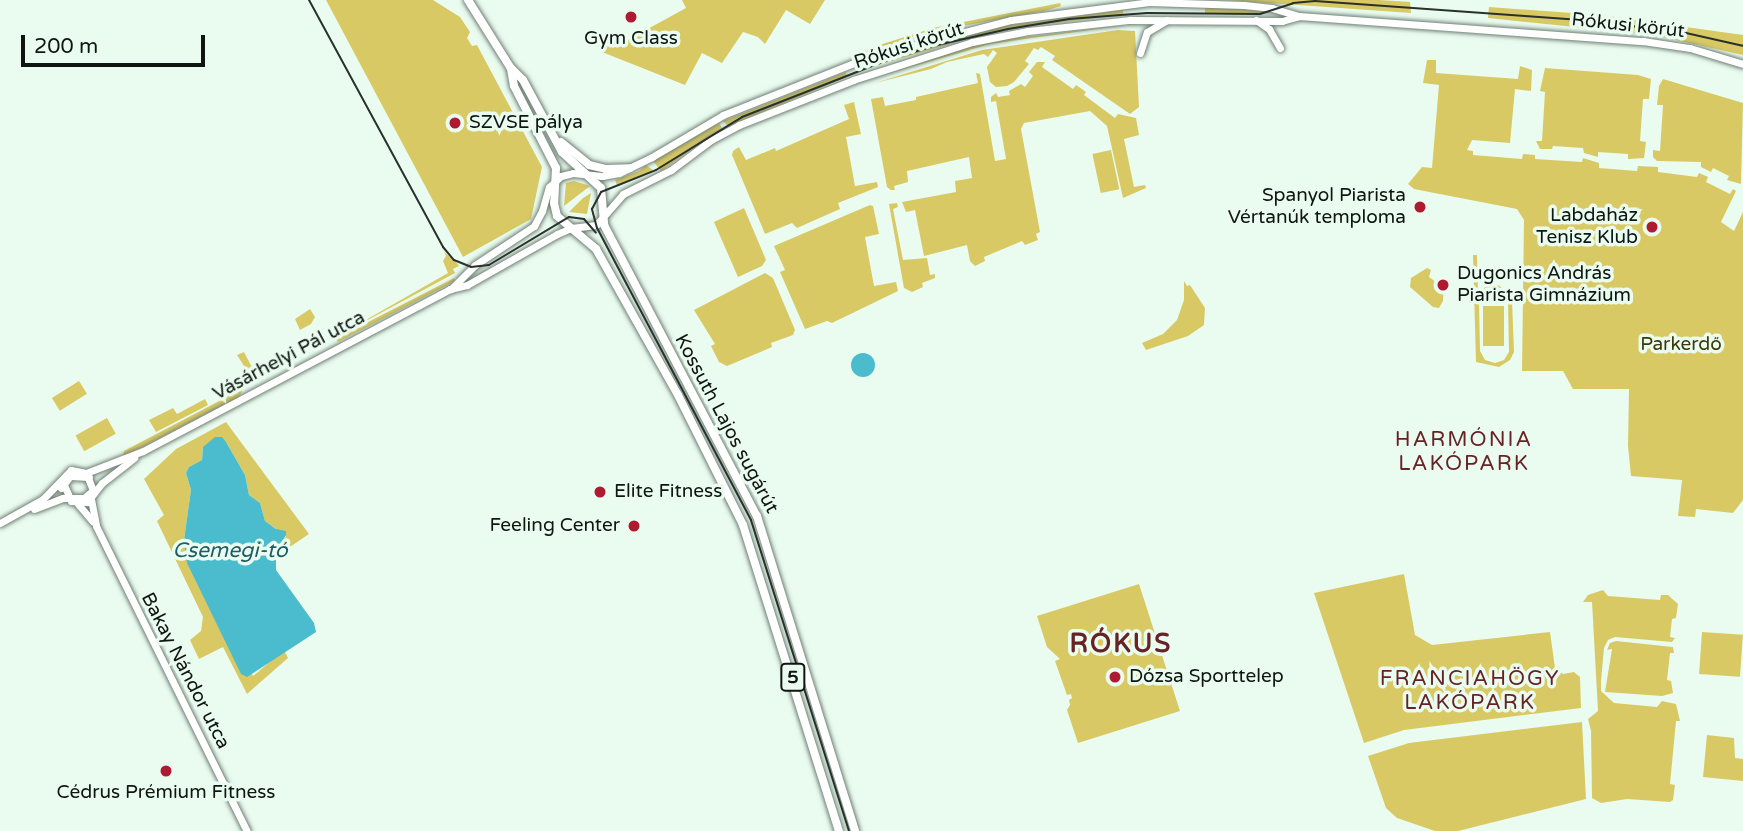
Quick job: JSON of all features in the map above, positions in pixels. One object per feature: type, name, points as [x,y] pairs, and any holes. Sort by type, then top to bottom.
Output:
[{"type":"main road","name":"Kossuth Lajos sugárút","points":[[468,0],[510,67],[523,80],[566,157],[596,182],[603,193],[602,222],[760,524],[855,831]]},
{"type":"main road","name":"Rókusi körút","points":[[557,178],[573,173],[610,175],[629,168],[749,104],[869,57],[939,36],[1011,20],[1149,2],[1274,8],[1299,16],[1643,41],[1690,48],[1743,64]]},
{"type":"main road","points":[[1274,8],[1282,21]]},
{"type":"main road","name":"Rókusi körút","points":[[602,222],[623,194],[671,170],[718,136],[853,80],[1002,35],[1081,24],[1170,19],[1282,21],[1299,16]]},
{"type":"main road","points":[[1140,53],[1147,32],[1170,19]]},
{"type":"main road","points":[[1255,20],[1269,29],[1280,48]]},
{"type":"main road","name":"Kossuth Lajos sugárút","points":[[510,67],[514,86],[550,153],[557,178],[554,208],[561,220],[590,241],[600,256],[684,406],[743,525],[839,831]]},
{"type":"main road","points":[[547,126],[569,152],[589,165],[606,169],[629,168]]},
{"type":"main road","name":"Vásárhelyi Pál utca","points":[[450,289],[475,265],[534,226],[549,187],[557,178]]},
{"type":"main road","points":[[570,228],[591,227],[602,222]]},
{"type":"main road","name":"Vásárhelyi Pál utca","points":[[0,523],[56,493],[72,476],[88,475],[143,451],[450,289],[467,285],[570,228]]},
{"type":"main road","name":"Vásárhelyi Pál utca","points":[[78,504],[143,451]]},
{"type":"main road","name":"Vásárhelyi Pál utca","points":[[43,499],[68,471],[77,469],[88,475]]},
{"type":"main road","name":"Vásárhelyi Pál utca","points":[[26,511],[37,511],[68,498],[91,494],[112,474]]},
{"type":"main road","points":[[88,475],[91,494]]},
{"type":"main road","points":[[64,485],[68,498],[78,504]]},
{"type":"main road","name":"Bakay Nándor utca","points":[[91,494],[96,525]]},
{"type":"main road","name":"Bakay Nándor utca","points":[[78,504],[96,525],[247,831]]},
{"type":"green space","name":"SZVSE pálya","points":[[326,0],[433,0],[460,17],[470,32],[467,38],[472,46],[477,45],[542,167],[531,219],[463,257]]},
{"type":"green space","points":[[682,0],[825,0],[810,24],[786,10],[765,44],[758,37],[743,32],[722,63],[702,53],[685,85],[602,52],[591,38],[602,32],[613,48],[686,8]]},
{"type":"green space","points":[[1227,0],[1410,2],[1411,13]]},
{"type":"green space","points":[[1060,3],[1061,6],[1044,11],[935,31],[871,51],[870,48],[933,28]]},
{"type":"green space","points":[[1205,7],[1264,11],[1264,14],[1210,14],[1205,13]]},
{"type":"green space","points":[[1489,7],[1600,15],[1743,35],[1743,55],[1653,35],[1488,18]]},
{"type":"green space","points":[[1123,10],[1123,15],[1028,26],[966,39],[875,66],[873,61],[996,27]]},
{"type":"green space","points":[[1126,25],[990,44],[876,77],[986,42]]},
{"type":"green space","points":[[1118,30],[1135,31],[1139,107],[1130,114],[1052,60],[1055,56],[1041,47],[1038,50],[1034,48],[1025,61],[1029,64],[1014,82],[1007,86],[996,87],[990,82],[987,67],[997,53],[993,50],[988,57],[984,54],[947,62],[931,69],[875,83],[982,50]]},
{"type":"green space","name":"Parkerdő","points":[[1427,60],[1436,60],[1436,73],[1518,79],[1520,66],[1532,70],[1531,91],[1515,89],[1510,143],[1472,140],[1467,150],[1473,151],[1473,155],[1522,159],[1523,154],[1535,155],[1535,159],[1582,162],[1583,158],[1599,163],[1599,168],[1637,171],[1638,166],[1658,167],[1658,172],[1697,177],[1699,173],[1708,177],[1706,182],[1730,194],[1733,189],[1736,191],[1721,222],[1734,231],[1743,212],[1743,500],[1733,513],[1696,509],[1695,517],[1678,516],[1682,480],[1631,476],[1628,446],[1629,389],[1573,389],[1563,371],[1522,371],[1524,220],[1517,209],[1414,189],[1408,184],[1422,167],[1432,168],[1439,85],[1423,83]]},
{"type":"green space","points":[[1037,62],[1045,62],[1042,67],[1073,89],[1076,85],[1079,87],[1086,92],[1084,95],[1115,118],[1118,114],[1136,118],[1139,135],[1124,139],[1134,187],[1145,185],[1146,188],[1123,198],[1107,126],[1090,111],[1024,123],[1021,129],[1040,232],[1036,234],[1038,240],[1025,245],[1022,241],[984,257],[985,261],[975,266],[970,261],[967,245],[924,256],[915,210],[906,212],[902,202],[956,192],[955,181],[972,178],[969,157],[907,171],[908,182],[894,186],[895,190],[891,190],[887,187],[871,99],[883,97],[885,106],[916,100],[916,97],[978,83],[976,73],[980,74],[995,161],[1006,159],[996,101],[991,102],[991,97],[996,93],[998,97],[1010,95],[1009,91],[1021,84],[1025,87],[1033,76],[1029,72]]},
{"type":"green space","points":[[1545,68],[1638,75],[1651,79],[1649,99],[1643,99],[1640,141],[1646,142],[1644,158],[1628,159],[1628,154],[1598,152],[1598,157],[1584,153],[1583,148],[1553,146],[1552,149],[1540,149],[1536,141],[1542,141],[1545,92],[1540,91]]},
{"type":"green space","points":[[846,72],[847,77],[728,126],[723,121]]},
{"type":"green space","points":[[1663,79],[1743,103],[1741,184],[1727,180],[1729,176],[1713,168],[1711,172],[1701,167],[1701,162],[1657,161],[1653,157],[1653,150],[1660,151],[1663,105],[1657,105],[1659,86]]},
{"type":"green space","points":[[854,102],[861,134],[846,137],[855,186],[877,182],[878,187],[838,203],[840,209],[797,228],[792,223],[765,234],[732,155],[733,151],[739,147],[746,160],[775,148],[776,151],[849,119],[844,105]]},
{"type":"green space","points":[[719,123],[722,128],[661,171],[653,161]]},
{"type":"green space","points":[[1111,150],[1119,189],[1101,193],[1092,154]]},
{"type":"green space","points":[[646,165],[654,171],[617,185],[615,180],[639,171]]},
{"type":"green space","points":[[574,181],[590,186],[564,206],[566,183]]},
{"type":"green space","points":[[591,193],[587,214],[569,212],[583,198]]},
{"type":"green space","points":[[897,203],[898,207],[893,209],[903,260],[927,258],[930,275],[935,274],[935,278],[922,283],[923,287],[912,292],[904,288],[889,204]]},
{"type":"green space","points":[[873,206],[879,234],[865,237],[874,286],[896,282],[898,291],[832,323],[827,321],[805,329],[780,272],[785,270],[774,246]]},
{"type":"green space","points":[[744,208],[766,260],[762,266],[738,277],[714,222]]},
{"type":"green space","points":[[444,252],[459,266],[453,269],[455,273],[336,337],[448,273],[443,261],[446,256]]},
{"type":"green space","points":[[1473,255],[1477,255],[1478,292],[1487,286],[1498,285],[1507,291],[1512,300],[1514,352],[1510,360],[1499,367],[1476,362]],"holes":[[[1491,289],[1502,291],[1508,301],[1509,352],[1504,360],[1495,363],[1485,360],[1480,351],[1479,302],[1483,294]]]},
{"type":"green space","points":[[1427,268],[1431,270],[1429,277],[1440,285],[1442,280],[1444,282],[1443,301],[1439,308],[1433,307],[1410,287],[1411,278]]},
{"type":"green space","points":[[765,273],[773,278],[795,330],[793,335],[771,343],[772,347],[727,366],[719,362],[711,346],[715,344],[694,310]]},
{"type":"green space","points":[[454,278],[455,281],[338,342],[335,339]]},
{"type":"green space","points":[[1184,281],[1187,286],[1190,285],[1205,308],[1204,325],[1188,336],[1146,350],[1142,343],[1163,334],[1177,320],[1184,300]]},
{"type":"green space","points":[[1483,306],[1504,306],[1504,346],[1483,346]]},
{"type":"green space","points":[[310,309],[315,317],[311,324],[300,330],[295,319]]},
{"type":"green space","points":[[244,352],[256,375],[253,380],[237,355]]},
{"type":"green space","points":[[79,381],[87,394],[60,411],[52,398]]},
{"type":"green space","points":[[244,388],[239,397],[123,457],[124,451]]},
{"type":"green space","points":[[205,399],[208,405],[156,432],[149,420],[173,408],[177,414]]},
{"type":"green space","points":[[107,418],[116,434],[84,451],[76,435]]},
{"type":"green space","points":[[226,422],[309,534],[275,557],[286,536],[265,521],[260,503],[249,495],[245,475],[226,442],[203,447],[202,460],[189,467],[186,473],[191,490],[184,540],[253,676],[284,650],[288,658],[247,694],[223,647],[199,659],[190,640],[201,631],[203,617],[157,521],[164,515],[144,479],[176,449]]},
{"type":"green space","points":[[1404,574],[1415,635],[1432,645],[1550,632],[1555,668],[1563,674],[1574,672],[1580,677],[1581,708],[1404,730],[1364,743],[1314,593]]},
{"type":"green space","name":"Dózsa Sporttelep","points":[[1139,584],[1180,711],[1078,743],[1067,710],[1071,694],[1067,695],[1055,661],[1060,659],[1047,647],[1037,616]]},
{"type":"green space","points":[[1603,590],[1608,596],[1660,600],[1661,595],[1668,595],[1678,604],[1676,618],[1672,619],[1670,637],[1675,638],[1672,642],[1615,637],[1608,640],[1604,648],[1601,681],[1601,691],[1614,703],[1657,707],[1662,701],[1676,704],[1680,721],[1676,721],[1670,784],[1675,785],[1673,800],[1670,802],[1627,799],[1601,803],[1592,798],[1591,731],[1588,719],[1598,711],[1592,602],[1583,602],[1588,595]]},
{"type":"green space","points":[[1702,632],[1743,635],[1740,677],[1699,674]]},
{"type":"green space","points":[[1616,641],[1673,647],[1667,680],[1671,681],[1673,693],[1662,696],[1605,692],[1612,649],[1607,650],[1610,643]]},
{"type":"green space","points":[[1582,722],[1586,799],[1458,831],[1435,831],[1397,818],[1386,808],[1368,756],[1409,743]]},
{"type":"green space","points":[[1707,735],[1734,738],[1735,758],[1743,759],[1743,781],[1703,777]]},
{"type":"water","points":[[858,353],[868,353],[875,360],[875,370],[868,377],[858,377],[851,370],[851,360]]},
{"type":"water","name":"Csemegi-tó","points":[[215,437],[222,437],[226,442],[245,475],[249,495],[260,503],[265,521],[276,529],[286,531],[276,553],[276,570],[314,623],[316,632],[247,677],[241,674],[187,563],[184,540],[191,490],[186,473],[189,467],[202,460],[203,447]]},
{"type":"tram line","points":[[309,0],[443,247],[454,260],[471,267],[489,265],[569,217],[584,219],[596,233]]},
{"type":"tram line","points":[[849,831],[751,520],[597,228],[592,209],[601,192],[656,170],[742,117],[880,63],[933,46],[1069,19],[1147,13],[1260,14],[1293,3],[1315,1],[1591,21],[1686,33],[1743,46]]},
{"type":"place","name":"Gym Class","points":[[631,17]]},
{"type":"place","name":"SZVSE pálya","points":[[455,123]]},
{"type":"place","name":"Spanyol Piarista Vértanúk temploma","points":[[1420,207]]},
{"type":"place","name":"Labdaház Tenisz Klub","points":[[1652,227]]},
{"type":"place","name":"Dugonics András Piarista Gimnázium","points":[[1443,285]]},
{"type":"place","name":"Elite Fitness","points":[[600,492]]},
{"type":"place","name":"Feeling Center","points":[[634,526]]},
{"type":"place","name":"Dózsa Sporttelep","points":[[1115,677]]},
{"type":"place","name":"Cédrus Prémium Fitness","points":[[166,771]]},
{"type":"district","name":"HARMÓNIA LAKÓPARK","points":[[1464,452]]},
{"type":"district","name":"RÓKUS","points":[[1121,644]]},
{"type":"district","name":"FRANCIAHÖGY LAKÓPARK","points":[[1470,691]]}]
